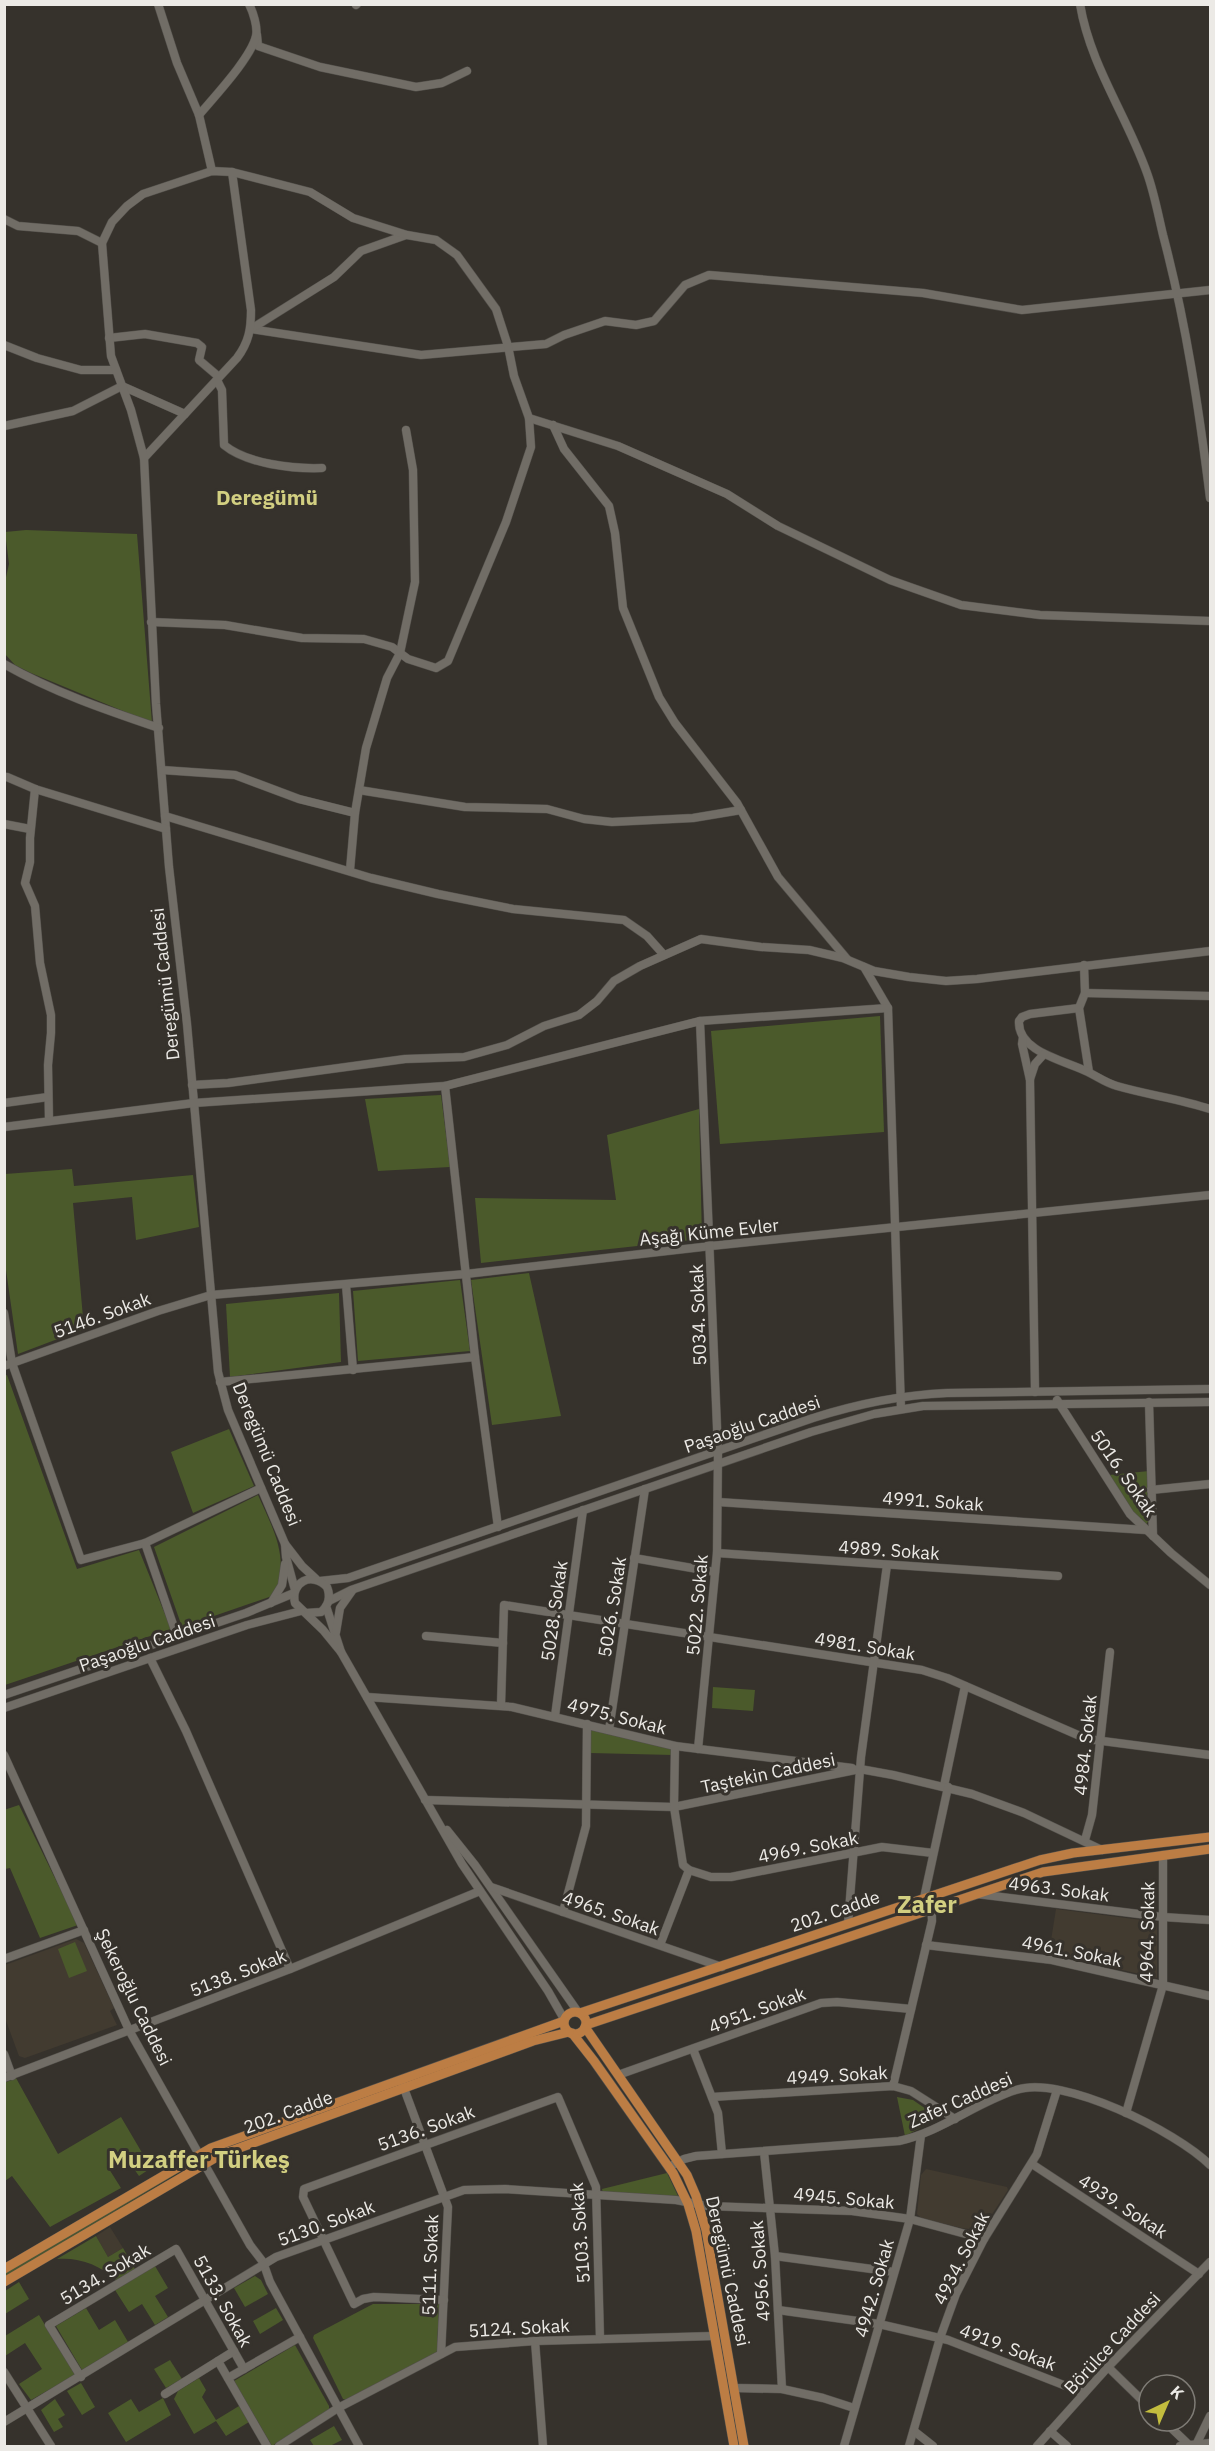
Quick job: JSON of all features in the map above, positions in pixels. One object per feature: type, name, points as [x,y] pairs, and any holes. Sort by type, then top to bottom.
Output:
[{"type":"main road","name":"202. Cadde","points":[[579,2012],[722,1967],[1040,1860],[1210,1836]]},
{"type":"main road","name":"202. Cadde","points":[[586,2026],[976,1894],[1058,1869],[1210,1849]]},
{"type":"main road","points":[[572,2012],[579,2012],[585,2018],[586,2026],[581,2032],[570,2033],[565,2028],[564,2020],[572,2012]]},
{"type":"main road","name":"202. Cadde","points":[[4,2269],[202,2158],[230,2151],[564,2020]]},
{"type":"main road","name":"Deregümü Caddesi","points":[[586,2026],[678,2162],[699,2204],[744,2446]]},
{"type":"main road","name":"202. Cadde","points":[[402,2084],[533,2042],[570,2033]]},
{"type":"main road","name":"Deregümü Caddesi","points":[[570,2033],[669,2167],[687,2201],[696,2231],[734,2446]]},
{"type":"main road","name":"202. Cadde","points":[[4,2282],[202,2158]]},
{"type":"street","points":[[158,4],[177,63],[199,115],[212,171]]},
{"type":"street","points":[[249,4],[255,20],[258,46],[299,60],[416,87],[442,83],[467,71]]},
{"type":"street","points":[[1080,4],[1083,23],[1096,62],[1148,173],[1178,294],[1198,401],[1210,498]]},
{"type":"street","points":[[199,115],[233,74],[256,35]]},
{"type":"street","points":[[4,219],[18,226],[78,231],[102,243],[112,222],[126,206],[143,194],[212,171],[232,172],[309,192],[352,218],[407,235],[436,240],[456,255],[496,309],[508,346],[514,376],[529,418],[531,447],[506,522],[448,661],[436,668],[408,659],[392,647],[364,639],[302,638],[225,626],[152,622]]},
{"type":"street","points":[[144,458],[247,345],[251,310],[232,172]]},
{"type":"street","points":[[250,329],[334,277],[361,251],[407,235]]},
{"type":"street","name":"Deregümü Caddesi","points":[[102,243],[111,356],[131,410],[144,458],[166,829],[220,1382],[228,1410],[285,1544],[302,1566],[318,1580]]},
{"type":"street","points":[[250,329],[421,356],[546,344],[564,335],[605,321],[636,325],[654,321],[685,285],[710,275],[923,293],[1022,310],[1210,290]]},
{"type":"street","points":[[110,338],[145,334],[197,343],[202,347],[199,360],[218,378],[222,390],[224,445],[237,456],[253,460],[322,468]]},
{"type":"street","points":[[4,345],[38,358],[81,370],[116,370]]},
{"type":"street","points":[[4,426],[73,411],[122,386],[185,414]]},
{"type":"street","points":[[529,418],[618,446],[727,494],[778,526],[890,580],[961,605],[1040,615],[1210,621]]},
{"type":"street","points":[[553,424],[564,449],[609,506],[615,533],[623,608],[659,697],[675,723],[741,810],[778,878],[848,960]]},
{"type":"street","points":[[350,870],[355,813],[366,748],[387,678],[400,653],[415,582],[412,470],[406,430]]},
{"type":"street","points":[[4,664],[103,710],[159,728]]},
{"type":"street","points":[[162,770],[235,775],[299,799],[355,813]]},
{"type":"street","points":[[7,777],[35,789],[166,829]]},
{"type":"street","points":[[35,789],[26,887],[35,906],[40,963],[51,1015],[49,1121]]},
{"type":"street","points":[[359,790],[465,807],[547,809],[584,819],[612,822],[693,818],[741,810]]},
{"type":"street","points":[[165,816],[371,878],[438,894],[513,909],[624,920],[647,936],[664,955]]},
{"type":"street","points":[[4,824],[30,829]]},
{"type":"street","points":[[192,1085],[228,1083],[405,1059],[464,1056],[507,1045],[544,1026],[579,1015],[597,1001],[614,981],[640,966],[701,939],[760,947],[809,950],[886,973],[946,981],[1210,951]]},
{"type":"street","points":[[1084,965],[1085,993],[1079,1008],[1089,1072]]},
{"type":"street","points":[[864,966],[888,1008],[893,1228],[901,1409]]},
{"type":"street","points":[[1085,993],[1210,996]]},
{"type":"street","points":[[4,1127],[194,1103],[445,1086],[700,1021],[888,1008]]},
{"type":"street","points":[[1035,1392],[1029,1080],[1019,1024],[1023,1017],[1079,1008]]},
{"type":"street","name":"5034. Sokak","points":[[700,1021],[711,1246],[718,1464]]},
{"type":"street","points":[[1023,1037],[1044,1054],[1115,1085],[1179,1099],[1210,1110]]},
{"type":"street","points":[[1029,1080],[1035,1064],[1044,1054]]},
{"type":"street","points":[[445,1086],[475,1357],[498,1527]]},
{"type":"street","points":[[4,1103],[48,1097]]},
{"type":"street","name":"Aşağı Küme Evler","points":[[211,1295],[466,1274],[711,1246],[1210,1196]]},
{"type":"street","points":[[346,1285],[353,1370]]},
{"type":"street","name":"5146. Sokak","points":[[8,1364],[158,1311],[211,1295]]},
{"type":"street","points":[[4,1313],[8,1364],[81,1560],[145,1543],[261,1488]]},
{"type":"street","points":[[220,1382],[475,1357]]},
{"type":"street","name":"Paşaoğlu Caddesi","points":[[318,1580],[348,1578],[830,1413],[900,1397],[947,1393],[1210,1389]]},
{"type":"street","name":"5016. Sokak","points":[[1052,1392],[1116,1494],[1149,1533],[1210,1585]]},
{"type":"street","points":[[1149,1402],[1151,1490],[1149,1533]]},
{"type":"street","name":"Paşaoğlu Caddesi","points":[[328,1603],[354,1589],[834,1424],[901,1409],[946,1405],[1210,1402]]},
{"type":"street","name":"5022. Sokak","points":[[698,1749],[717,1553],[718,1464]]},
{"type":"street","points":[[1151,1490],[1210,1484]]},
{"type":"street","name":"5026. Sokak","points":[[609,1730],[645,1489]]},
{"type":"street","name":"4991. Sokak","points":[[718,1502],[1149,1533]]},
{"type":"street","name":"5028. Sokak","points":[[555,1716],[583,1510]]},
{"type":"street","points":[[145,1543],[177,1636]]},
{"type":"street","name":"Deregümü Caddesi","points":[[285,1544],[294,1592]]},
{"type":"street","name":"4989. Sokak","points":[[717,1553],[1058,1576]]},
{"type":"street","points":[[270,1604],[282,1585],[286,1557]]},
{"type":"street","points":[[634,1558],[715,1572]]},
{"type":"street","points":[[848,1924],[860,1769],[887,1564]]},
{"type":"street","points":[[341,1652],[328,1603],[327,1587],[318,1580],[301,1582],[294,1592],[295,1603],[341,1652],[480,1891],[548,1991],[564,2020]]},
{"type":"street","points":[[336,1633],[340,1608],[354,1589]]},
{"type":"street","name":"Paşaoğlu Caddesi","points":[[4,1695],[270,1604],[294,1592]]},
{"type":"street","points":[[304,1612],[315,1614],[328,1603]]},
{"type":"street","name":"4981. Sokak","points":[[503,1643],[504,1605],[873,1661],[930,1672],[1063,1730],[1101,1742],[1210,1755]]},
{"type":"street","name":"Paşaoğlu Caddesi","points":[[4,1708],[259,1621],[304,1612]]},
{"type":"street","points":[[426,1636],[503,1643],[501,1706]]},
{"type":"street","name":"4984. Sokak","points":[[1085,1840],[1092,1815],[1110,1652]]},
{"type":"street","points":[[150,1658],[186,1731],[290,1969]]},
{"type":"street","points":[[893,2086],[927,1945],[933,1909],[927,1897],[933,1853],[965,1686]]},
{"type":"street","name":"4975. Sokak","points":[[367,1697],[501,1706],[555,1716],[675,1746],[860,1769]]},
{"type":"street","points":[[562,1912],[586,1829],[587,1724]]},
{"type":"street","points":[[660,1945],[689,1870],[683,1865],[675,1807],[675,1746]]},
{"type":"street","name":"Şekeroğlu Caddesi","points":[[4,1755],[129,2030],[202,2158],[359,2446]]},
{"type":"street","name":"Taştekin Caddesi","points":[[425,1800],[675,1807],[860,1769],[946,1787],[1003,1805],[1085,1840],[1102,1850]]},
{"type":"street","points":[[438,1820],[464,1850],[579,2012]]},
{"type":"street","name":"4969. Sokak","points":[[689,1870],[711,1877],[731,1877],[888,1847],[933,1853]]},
{"type":"street","name":"4964. Sokak","points":[[1125,2113],[1163,1985],[1163,1855]]},
{"type":"street","name":"4965. Sokak","points":[[491,1887],[722,1967]]},
{"type":"street","name":"5138. Sokak","points":[[8,2077],[290,1969],[480,1891]]},
{"type":"street","name":"4963. Sokak","points":[[976,1894],[1163,1917],[1210,1920]]},
{"type":"street","points":[[4,1959],[84,1930]]},
{"type":"street","name":"4961. Sokak","points":[[927,1945],[1052,1960],[1210,1996]]},
{"type":"street","name":"4951. Sokak","points":[[618,2076],[826,2002],[911,2009]]},
{"type":"street","points":[[693,2049],[717,2113],[722,2154]]},
{"type":"street","points":[[4,2054],[8,2077]]},
{"type":"street","name":"5111. Sokak","points":[[402,2084],[446,2196],[448,2214],[441,2354]]},
{"type":"street","name":"4949. Sokak","points":[[712,2097],[893,2086],[911,2091],[955,2119]]},
{"type":"street","name":"Zafer Caddesi","points":[[669,2167],[690,2157],[894,2142],[921,2135],[1014,2090],[1035,2087],[1057,2090],[1125,2113],[1177,2138],[1210,2165]]},
{"type":"street","name":"4934. Sokak","points":[[909,2446],[940,2338],[961,2284],[984,2240],[1032,2164],[1041,2145],[1057,2090]]},
{"type":"street","name":"5136. Sokak","points":[[323,2240],[303,2197],[304,2189],[558,2097]]},
{"type":"street","name":"5103. Sokak","points":[[558,2097],[592,2172],[597,2195],[600,2339]]},
{"type":"street","name":"4942. Sokak","points":[[844,2446],[909,2219],[921,2135]]},
{"type":"street","name":"4956. Sokak","points":[[764,2151],[776,2256],[782,2389]]},
{"type":"street","name":"4939. Sokak","points":[[1032,2164],[1199,2274]]},
{"type":"street","name":"5130. Sokak","points":[[4,2422],[286,2253],[464,2190],[486,2188],[687,2201],[699,2204]]},
{"type":"street","name":"4945. Sokak","points":[[699,2204],[852,2211],[909,2219],[984,2240]]},
{"type":"street","points":[[323,2240],[354,2304],[374,2297],[444,2300]]},
{"type":"street","name":"5133. Sokak","points":[[176,2248],[244,2369]]},
{"type":"street","name":"5134. Sokak","points":[[81,2377],[50,2325],[176,2248]]},
{"type":"street","points":[[776,2256],[894,2272]]},
{"type":"street","name":"Börülce Caddesi","points":[[1037,2446],[1108,2367],[1210,2262]]},
{"type":"street","name":"4919. Sokak","points":[[778,2310],[879,2324],[959,2343],[1084,2393]]},
{"type":"street","name":"5124. Sokak","points":[[279,2446],[338,2408],[459,2346],[535,2341],[714,2336]]},
{"type":"street","points":[[228,2378],[300,2337]]},
{"type":"street","points":[[535,2341],[543,2446]]},
{"type":"street","points":[[165,2394],[234,2351]]},
{"type":"street","points":[[218,2361],[267,2446]]},
{"type":"street","points":[[1108,2367],[1137,2395]]},
{"type":"street","points":[[4,2372],[51,2446]]},
{"type":"street","points":[[734,2388],[782,2389],[816,2396],[854,2408]]},
{"type":"street","points":[[1192,2446],[1210,2416]]},
{"type":"street","points":[[914,2431],[933,2446]]},
{"type":"street","points":[[1050,2431],[1068,2446]]},
{"type":"street","points":[[1177,2433],[1192,2446]]},
{"type":"street","points":[[1180,2446],[1210,2443]]},
{"type":"shaded area","points":[[1056,1909],[1157,1922],[1157,1978],[1049,1953]]},
{"type":"shaded area","points":[[76,1939],[84,1943],[114,2008],[110,2011],[117,2025],[25,2058],[19,2056],[5,2018],[5,1965]]},
{"type":"shaded area","points":[[926,2169],[1007,2187],[1008,2190],[983,2228],[979,2230],[921,2218],[917,2214],[921,2175]]},
{"type":"shaded area","points":[[110,2227],[123,2248],[108,2257],[96,2236]]},
{"type":"green space","points":[[26,530],[137,534],[152,723],[31,673],[15,665],[5,654],[4,586],[9,564],[5,532]]},
{"type":"green space","points":[[880,1016],[884,1132],[720,1144],[711,1031]]},
{"type":"green space","points":[[441,1095],[450,1167],[378,1171],[365,1099]]},
{"type":"green space","points":[[699,1109],[702,1239],[481,1263],[475,1198],[616,1200],[607,1135]]},
{"type":"green space","points":[[72,1169],[74,1186],[193,1175],[199,1227],[136,1240],[132,1197],[73,1203],[84,1329],[18,1354],[5,1263],[5,1174]]},
{"type":"green space","points":[[529,1273],[561,1416],[492,1425],[471,1280]]},
{"type":"green space","points":[[460,1280],[470,1351],[358,1361],[353,1291]]},
{"type":"green space","points":[[339,1293],[341,1362],[230,1377],[226,1304]]},
{"type":"green space","points":[[7,1375],[77,1569],[139,1550],[171,1629],[5,1685],[4,1376]]},
{"type":"green space","points":[[229,1429],[254,1486],[193,1513],[171,1452]]},
{"type":"green space","points":[[1149,1471],[1151,1516],[1146,1525],[1132,1510],[1109,1475]]},
{"type":"green space","points":[[258,1495],[278,1544],[281,1568],[275,1595],[182,1627],[154,1547]]},
{"type":"green space","points":[[713,1687],[755,1690],[753,1711],[712,1708]]},
{"type":"green space","points":[[589,1729],[674,1748],[673,1755],[590,1753]]},
{"type":"green space","points":[[19,1805],[78,1925],[40,1938],[10,1868],[5,1869],[4,1810]]},
{"type":"green space","points":[[75,1942],[87,1971],[69,1978],[58,1949]]},
{"type":"green space","points":[[16,2078],[58,2154],[121,2117],[151,2168],[139,2176],[127,2159],[109,2169],[121,2188],[50,2227],[12,2176],[5,2181],[4,2083]]},
{"type":"green space","points":[[897,2097],[913,2100],[939,2118],[905,2136]]},
{"type":"green space","points":[[179,2170],[180,2172],[5,2277],[4,2274]]},
{"type":"green space","points":[[667,2173],[678,2196],[603,2193],[602,2189]]},
{"type":"green space","points":[[96,2236],[108,2257],[123,2248],[135,2269],[116,2280],[89,2263],[73,2259],[57,2259]]},
{"type":"green space","points":[[155,2266],[168,2288],[155,2296],[168,2317],[155,2325],[142,2304],[129,2312],[115,2290]]},
{"type":"green space","points":[[255,2276],[261,2280],[268,2294],[245,2307],[234,2288]]},
{"type":"green space","points":[[19,2282],[29,2299],[5,2314],[5,2291]]},
{"type":"green space","points":[[373,2304],[439,2304],[437,2352],[347,2400],[343,2399],[313,2338],[314,2335]]},
{"type":"green space","points":[[86,2308],[99,2330],[115,2320],[128,2342],[82,2370],[56,2326]]},
{"type":"green space","points":[[276,2308],[283,2320],[260,2334],[253,2321]]},
{"type":"green space","points":[[39,2315],[75,2375],[31,2400],[19,2384],[42,2369],[25,2343],[5,2356],[5,2336]]},
{"type":"green space","points":[[295,2345],[329,2406],[329,2410],[272,2446],[234,2381]]},
{"type":"green space","points":[[170,2360],[182,2379],[166,2388],[154,2369]]},
{"type":"green space","points":[[199,2378],[206,2390],[202,2397],[216,2420],[239,2406],[249,2422],[226,2436],[216,2421],[194,2434],[174,2399],[178,2391]]},
{"type":"green space","points":[[81,2383],[95,2407],[82,2415],[67,2391]]},
{"type":"green space","points":[[163,2398],[171,2415],[126,2442],[108,2413],[131,2399],[139,2412]]},
{"type":"green space","points":[[55,2399],[65,2415],[58,2419],[63,2427],[54,2432],[41,2410]]},
{"type":"green space","points":[[334,2426],[342,2440],[330,2446],[314,2446],[310,2440]]},
{"type":"district","name":"Deregümü","points":[[267,497]]},
{"type":"district","name":"Zafer","points":[[927,1904]]},
{"type":"district","name":"Muzaffer Türkeş","points":[[199,2159]]}]
